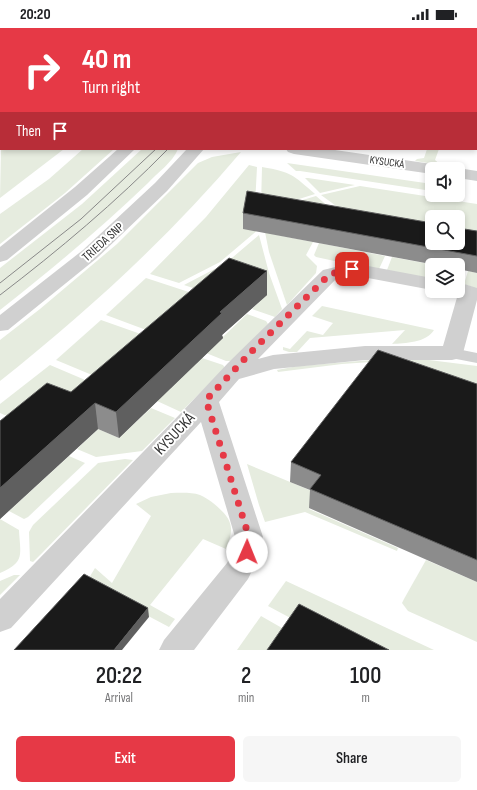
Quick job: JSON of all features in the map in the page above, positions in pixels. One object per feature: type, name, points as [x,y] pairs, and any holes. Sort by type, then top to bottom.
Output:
[{"type":"street","points":[[0,256],[50,218],[100,176],[126,150]]},
{"type":"street","name":"TRIEDA SNP","points":[[0,325],[90,254],[162,187],[195,150]]},
{"type":"street","name":"KYSUCKÁ","points":[[301,150],[425,168]]},
{"type":"street","points":[[465,174],[477,176]]},
{"type":"street","points":[[206,400],[330,274],[352,269],[425,283]]},
{"type":"street","points":[[230,375],[273,362],[365,353],[452,353],[469,291],[465,290]]},
{"type":"street","name":"KYSUCKÁ","points":[[0,619],[206,400],[249,537],[247,552],[238,571],[175,650]]},
{"type":"lane","points":[[452,353],[477,358]]},
{"type":"shaded area","points":[[1,150],[63,150],[0,198]]},
{"type":"shaded area","points":[[82,150],[113,150],[65,193],[0,244],[0,214],[49,179]]},
{"type":"shaded area","points":[[141,150],[178,150],[176,154],[164,167],[130,200],[57,264],[0,310],[0,268],[82,204]]},
{"type":"shaded area","points":[[427,150],[439,150],[435,160],[437,162],[415,161],[417,159],[424,158]]},
{"type":"shaded area","points":[[241,152],[214,183],[156,244],[96,301],[0,381],[0,340],[40,309],[117,244],[198,163],[212,157]]},
{"type":"shaded area","points":[[287,163],[425,183],[425,190],[300,171],[296,171]]},
{"type":"shaded area","points":[[249,165],[257,167],[255,205],[259,229],[220,262],[179,283],[150,274],[206,217]]},
{"type":"shaded area","points":[[262,167],[292,175],[315,194],[283,204],[261,205]]},
{"type":"shaded area","points":[[305,178],[308,178],[355,185],[320,193]]},
{"type":"shaded area","points":[[360,186],[425,196],[425,202],[464,202],[477,204],[477,233],[465,230],[465,210],[425,210],[425,224],[339,208],[321,195]]},
{"type":"shaded area","points":[[316,196],[330,208],[272,234],[313,242],[306,255],[317,266],[316,273],[287,305],[269,252],[265,232],[296,202]]},
{"type":"shaded area","points":[[259,235],[269,273],[282,309],[275,317],[252,309],[266,295],[214,295],[184,285],[226,263]]},
{"type":"shaded area","points":[[319,243],[385,256],[379,269],[376,270],[316,257],[314,255]]},
{"type":"shaded area","points":[[392,257],[425,263],[425,278],[387,270]]},
{"type":"shaded area","points":[[468,271],[477,273],[477,289],[465,284]]},
{"type":"shaded area","points":[[146,278],[204,297],[165,337],[106,315]]},
{"type":"shaded area","points":[[322,306],[434,330],[426,338],[409,343],[392,344],[405,330],[310,338],[297,352],[283,350],[283,347],[290,349],[307,331],[323,335],[333,323],[312,316]]},
{"type":"shaded area","points":[[247,314],[266,321],[268,324],[232,361],[226,361],[206,353]]},
{"type":"shaded area","points":[[101,320],[152,338],[104,380],[56,360]]},
{"type":"shaded area","points":[[202,358],[223,365],[225,368],[181,412],[157,401]]},
{"type":"shaded area","points":[[421,359],[477,366],[477,404],[382,360]]},
{"type":"shaded area","points":[[372,360],[371,362],[278,372],[277,370],[298,366]]},
{"type":"shaded area","points":[[50,365],[97,385],[30,426],[0,413],[0,404]]},
{"type":"shaded area","points":[[151,408],[175,418],[142,451],[96,457],[77,449],[98,429],[119,438]]},
{"type":"shaded area","points":[[69,456],[85,463],[28,517],[24,519],[9,511]]},
{"type":"shaded area","points":[[125,459],[133,460],[33,562],[30,561],[29,532],[33,525],[98,463]]},
{"type":"shaded area","points":[[247,464],[319,494],[309,509],[398,548],[397,551],[305,512],[265,522]]},
{"type":"shaded area","points":[[171,493],[193,493],[200,495],[213,503],[228,518],[231,534],[226,549],[203,539],[150,605],[175,619],[169,627],[86,583],[95,568],[112,583],[151,516],[136,504],[151,497]]},
{"type":"shaded area","points":[[0,519],[19,530],[20,556],[14,565],[0,573]]},
{"type":"shaded area","points":[[426,560],[477,582],[477,642],[408,611],[402,603]]},
{"type":"shaded area","points":[[14,575],[20,575],[0,595],[0,581]]},
{"type":"shaded area","points":[[286,581],[434,650],[357,650],[268,606]]},
{"type":"shaded area","points":[[261,616],[289,632],[277,650],[237,650]]},
{"type":"building","points":[[247,191],[425,222],[425,246],[243,213]]},
{"type":"building","points":[[465,229],[477,231],[477,256],[444,250],[465,250]]},
{"type":"building","points":[[229,258],[267,271],[220,312],[222,313],[116,412],[95,403],[0,488],[0,421],[47,383],[71,392]]},
{"type":"building","points":[[378,350],[477,384],[477,560],[310,489],[321,475],[291,462]]},
{"type":"building","points":[[84,574],[148,608],[114,650],[14,650]]},
{"type":"building","points":[[299,604],[389,650],[267,650]]},
{"type":"tram line","points":[[0,283],[81,219],[155,150]]},
{"type":"tram line","points":[[0,295],[87,225],[167,150]]},
{"type":"route","points":[[247,552],[249,537],[206,400],[254,349],[330,274],[352,269]]}]
